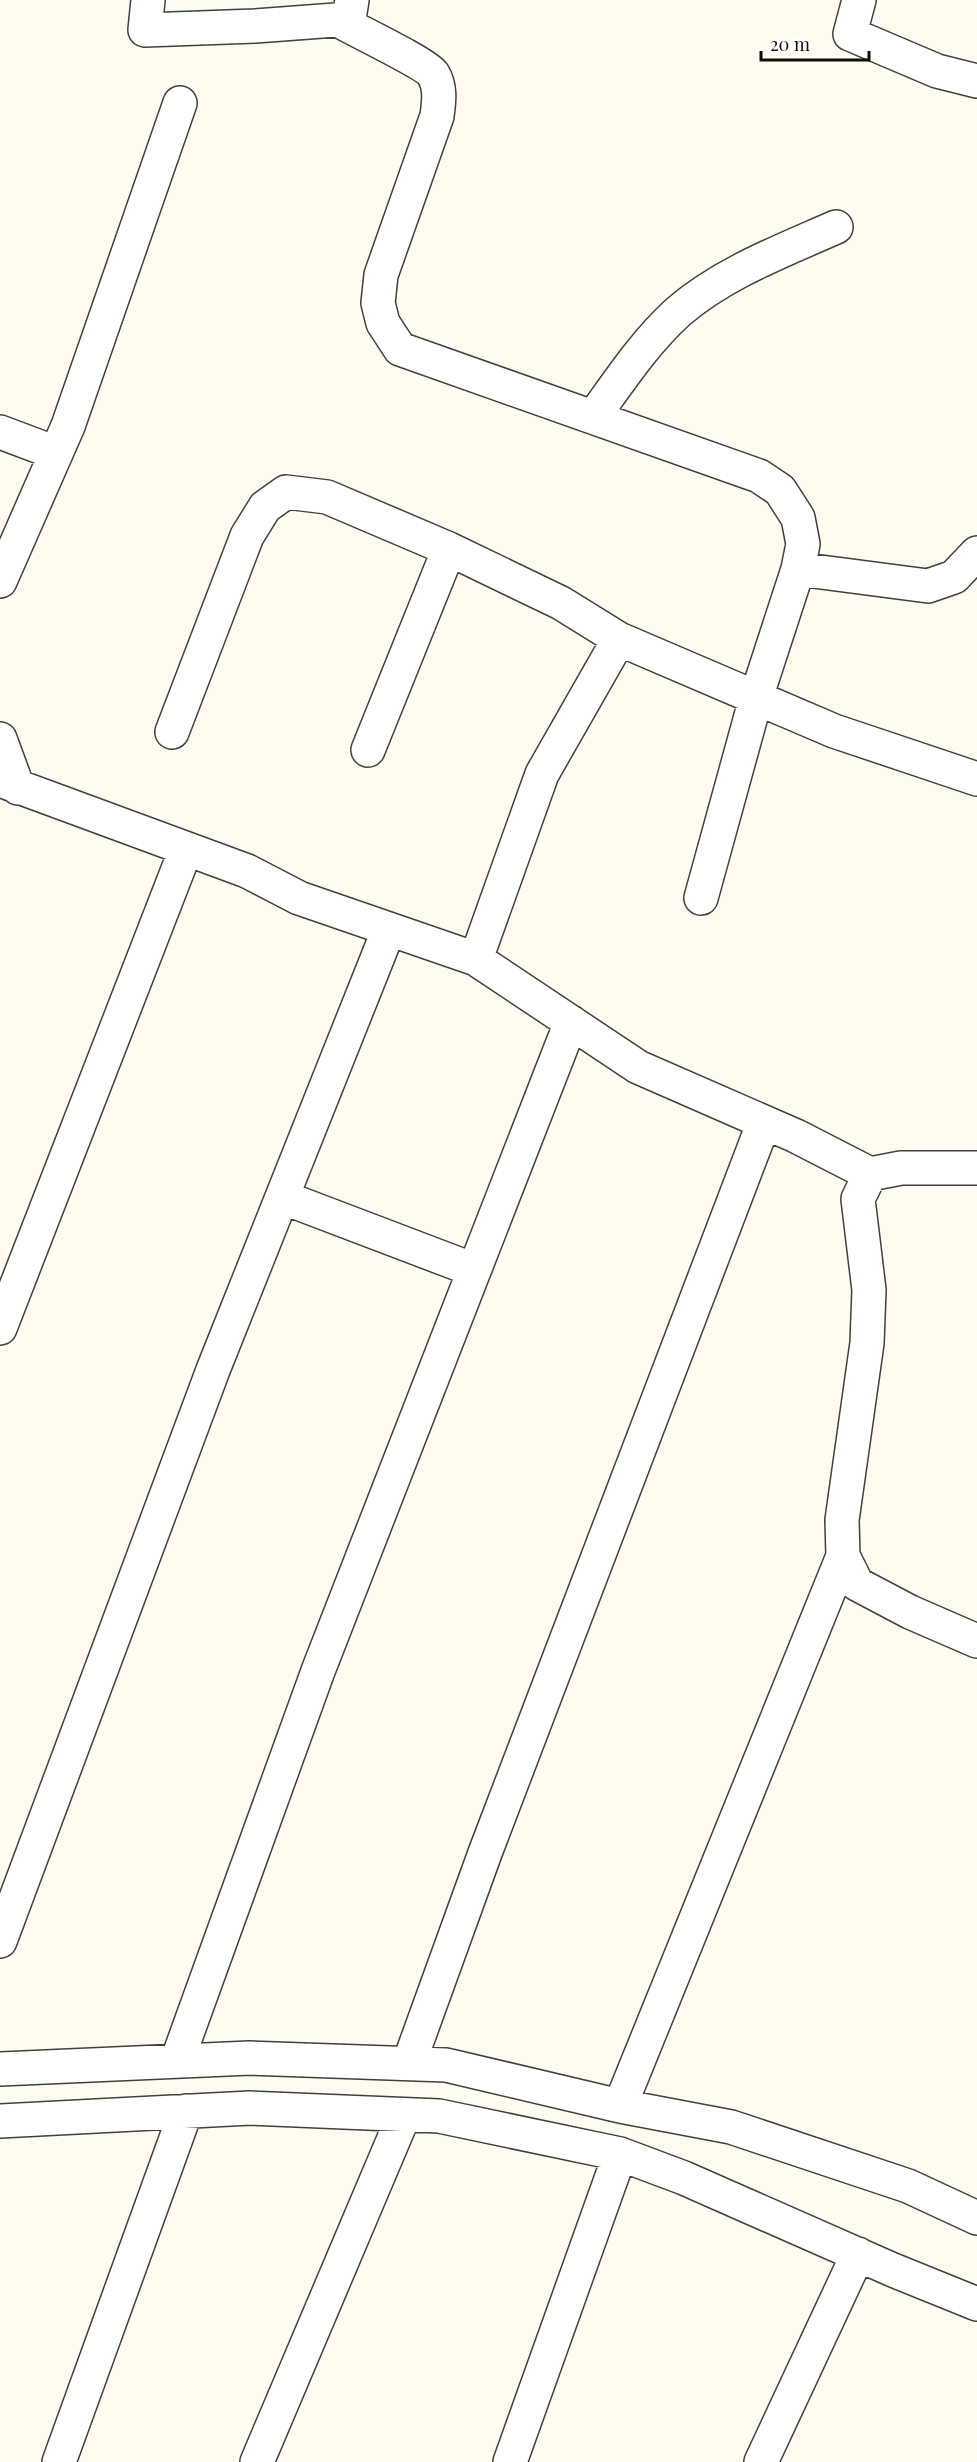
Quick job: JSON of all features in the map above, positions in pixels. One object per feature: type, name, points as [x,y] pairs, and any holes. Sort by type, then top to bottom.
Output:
[{"type":"street","points":[[148,0],[146,30],[345,10],[432,73],[439,90],[437,116],[381,275],[378,303],[383,323],[400,349],[759,476],[780,490],[798,518],[803,544],[798,569],[756,699],[701,898]]},
{"type":"street","points":[[860,0],[850,34],[937,71],[977,81]]},
{"type":"street","points":[[0,581],[68,426],[180,103]]},
{"type":"street","points":[[594,416],[640,352],[678,312],[715,285],[761,260],[836,227]]},
{"type":"street","points":[[0,432],[56,453]]},
{"type":"street","points":[[172,732],[247,537],[265,507],[286,492],[327,497],[448,549],[561,603],[619,639],[756,699],[834,731],[977,779]]},
{"type":"street","points":[[368,750],[448,549]]},
{"type":"street","points":[[798,569],[928,586],[954,577],[977,553]]},
{"type":"street","points":[[476,959],[542,774],[619,639]]},
{"type":"street","points":[[0,739],[9,784],[247,871],[299,898],[476,959],[638,1067],[764,1122],[870,1174],[901,1168],[977,1168]]},
{"type":"street","points":[[0,1328],[186,849]]},
{"type":"street","points":[[0,1941],[213,1371],[389,929]]},
{"type":"street","points":[[177,2061],[318,1671],[571,1022]]},
{"type":"street","points":[[409,2063],[485,1853],[764,1122]]},
{"type":"street","points":[[620,2106],[843,1556],[842,1520],[867,1332],[869,1290],[858,1199],[870,1174]]},
{"type":"street","points":[[282,1197],[474,1270]]},
{"type":"street","points":[[843,1556],[857,1584],[910,1612],[977,1641]]},
{"type":"street","points":[[0,2069],[250,2058],[446,2065],[620,2106],[731,2127],[908,2186],[977,2218]]},
{"type":"street","points":[[0,2121],[250,2108],[440,2116],[620,2154],[760,2210],[977,2304]]},
{"type":"street","points":[[59,2462],[186,2111]]},
{"type":"street","points":[[258,2462],[405,2115]]},
{"type":"street","points":[[510,2462],[620,2154]]},
{"type":"street","points":[[761,2462],[858,2254]]}]
